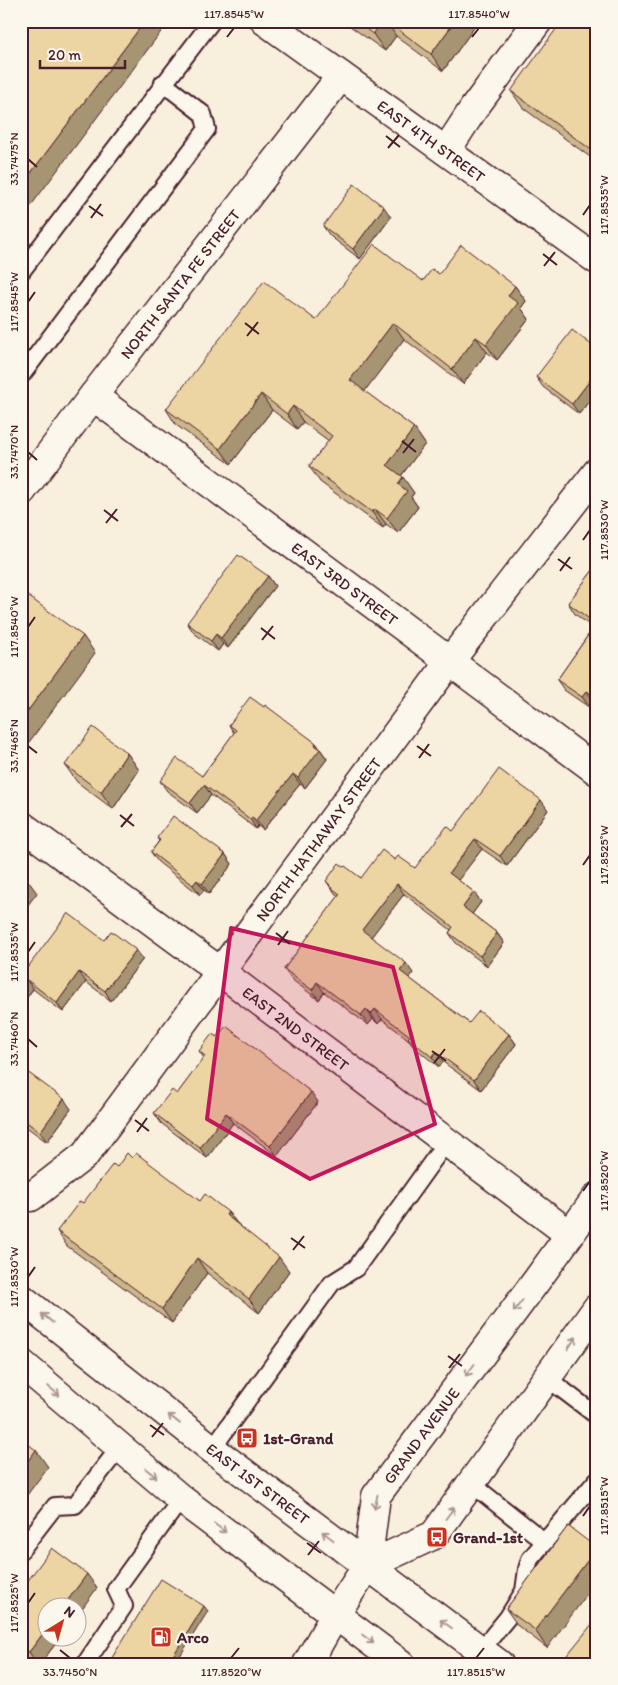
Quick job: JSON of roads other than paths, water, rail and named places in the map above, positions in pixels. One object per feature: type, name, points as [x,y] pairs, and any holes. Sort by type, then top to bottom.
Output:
[{"type":"street","name":"EAST 4TH STREET","points":[[265,21],[597,260]]},
{"type":"street","points":[[446,151],[474,108],[538,21]]},
{"type":"street","name":"NORTH SANTA FE STREET","points":[[21,492],[341,76]]},
{"type":"street","name":"EAST 3RD STREET","points":[[93,396],[597,771]]},
{"type":"street","name":"NORTH HATHAWAY STREET","points":[[31,1197],[86,1155],[450,662],[597,472]]},
{"type":"street","name":"EAST 2ND STREET","points":[[21,825],[221,972],[569,1234]]},
{"type":"street","name":"GRAND AVENUE","points":[[307,1664],[335,1615],[367,1566],[376,1496],[597,1197]]},
{"type":"street","name":"EAST 1ST STREET","points":[[21,1298],[212,1450],[490,1657]]},
{"type":"street","points":[[367,1566],[434,1535],[597,1308]]},
{"type":"street","points":[[21,1363],[181,1499],[401,1664]]},
{"type":"lane","points":[[21,272],[212,21]]},
{"type":"lane","points":[[21,376],[207,129],[202,114],[163,83]]},
{"type":"lane","points":[[212,1450],[332,1284],[356,1268],[447,1141]]},
{"type":"lane","points":[[548,1378],[597,1416]]},
{"type":"lane","points":[[21,1550],[55,1506],[75,1505],[120,1447]]},
{"type":"lane","points":[[490,1657],[508,1617],[524,1590],[530,1559],[597,1480]]},
{"type":"lane","points":[[472,1484],[545,1542]]},
{"type":"lane","points":[[84,1664],[124,1606],[116,1589],[181,1499]]},
{"type":"place","name":"1st-Grand","points":[[247,1438]]},
{"type":"place","name":"Grand-1st","points":[[437,1537]]},
{"type":"place","name":"Arco","points":[[161,1637]]}]
